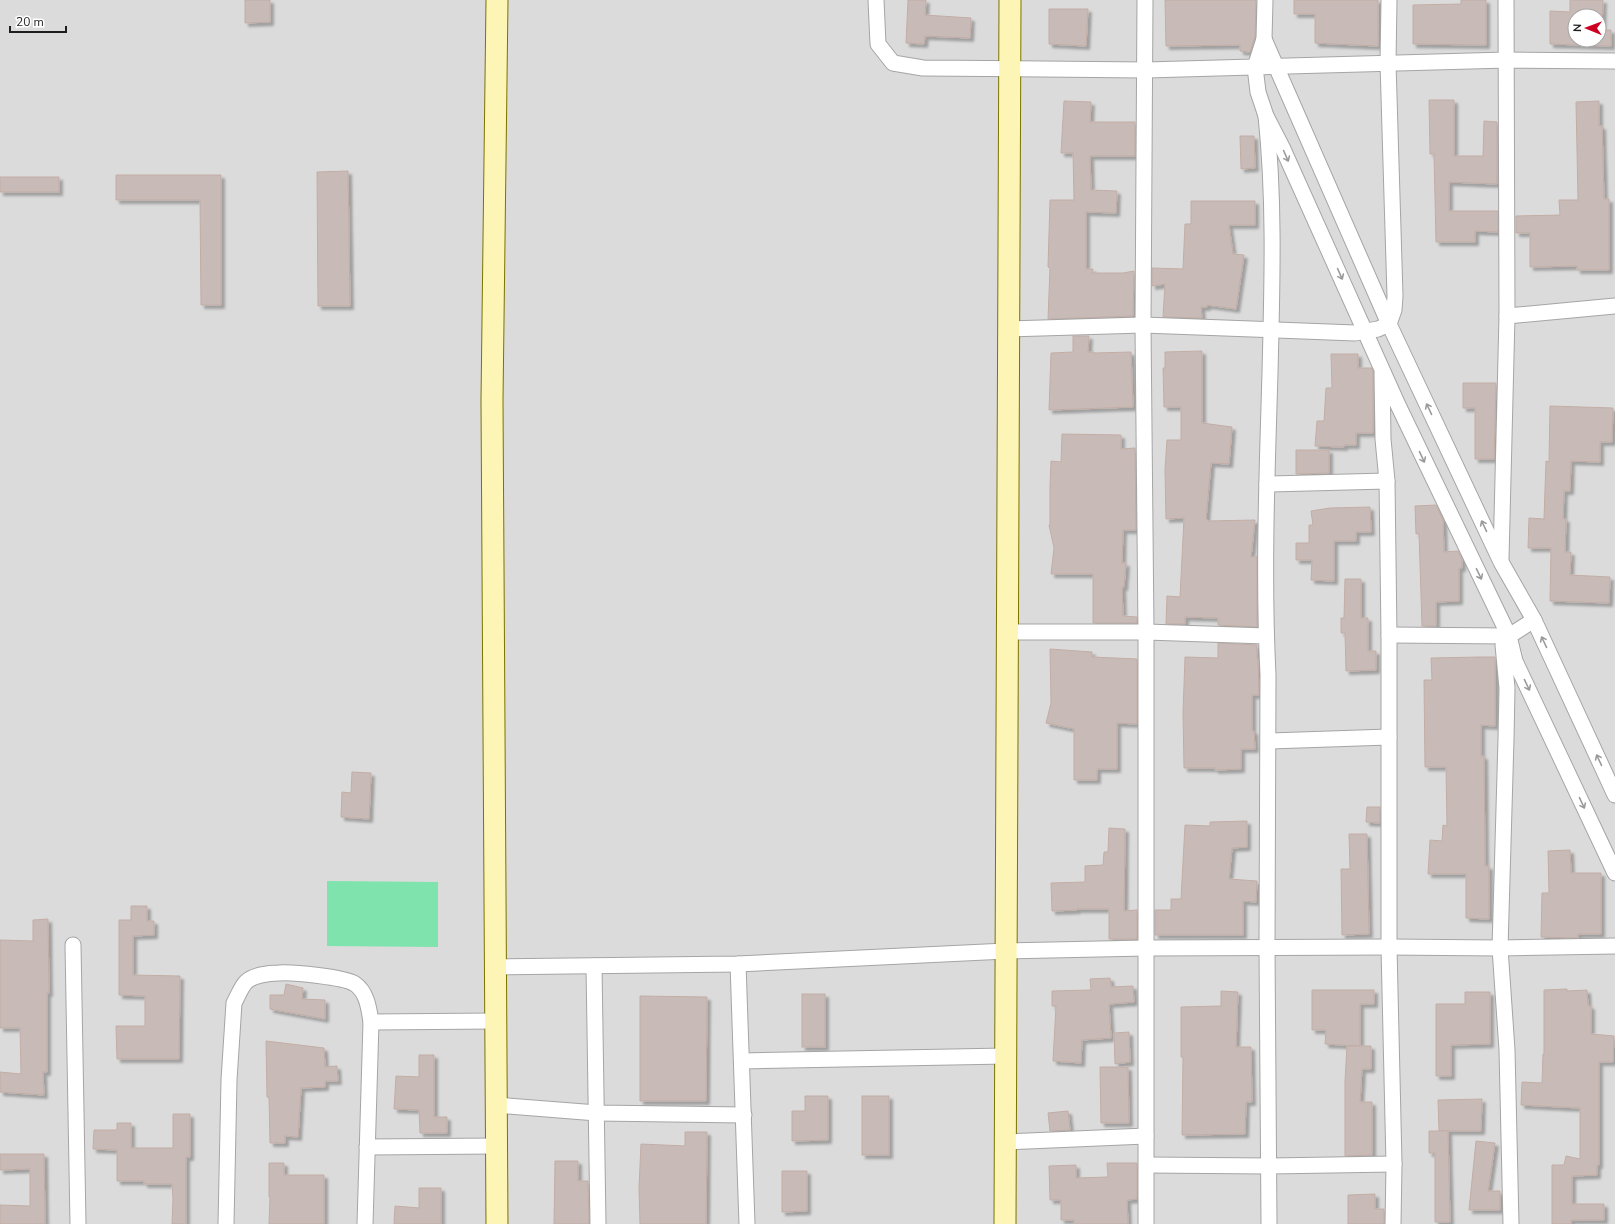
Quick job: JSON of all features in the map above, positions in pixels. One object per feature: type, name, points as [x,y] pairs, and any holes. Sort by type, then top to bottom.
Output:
[{"type":"street","points":[[497,0],[492,401],[497,1224]]},
{"type":"street","points":[[876,0],[878,44],[892,63],[923,68],[1146,70],[1507,60],[1615,61]]},
{"type":"street","points":[[1005,1224],[1006,632],[1010,0]]},
{"type":"street","points":[[1145,0],[1146,70],[1143,325],[1146,632],[1146,1224]]},
{"type":"street","points":[[1264,0],[1264,39],[1255,67],[1258,92],[1266,116],[1283,149],[1405,420],[1505,636],[1515,661],[1615,873]]},
{"type":"street","points":[[1009,329],[1143,325],[1355,333],[1378,329],[1389,324],[1394,310],[1395,296],[1388,64],[1389,0]]},
{"type":"street","points":[[1501,562],[1507,316],[1506,0]]},
{"type":"street","points":[[1264,39],[1389,324],[1501,562],[1534,620],[1615,795]]},
{"type":"street","points":[[1266,116],[1271,164],[1272,205],[1271,330],[1266,484],[1266,636],[1268,675],[1267,948],[1269,1224]]},
{"type":"street","points":[[1507,316],[1615,306]]},
{"type":"street","points":[[1382,368],[1382,409],[1387,480],[1389,635],[1389,947],[1394,1224]]},
{"type":"street","points":[[1266,484],[1387,480]]},
{"type":"street","points":[[1389,635],[1505,636],[1534,620]]},
{"type":"street","points":[[1006,632],[1146,632],[1266,636]]},
{"type":"street","points":[[1505,636],[1506,739],[1500,948],[1507,1050],[1511,1224]]},
{"type":"street","points":[[1268,741],[1389,737]]},
{"type":"street","points":[[73,945],[78,1224]]},
{"type":"street","points":[[496,967],[738,964],[1006,951],[1146,948],[1500,948],[1615,946]]},
{"type":"street","points":[[738,964],[747,1224]]},
{"type":"street","points":[[594,966],[598,1224]]},
{"type":"street","points":[[226,1224],[229,1080],[234,1003],[247,981],[259,976],[279,973],[340,978],[354,983],[364,994],[372,1022],[365,1224]]},
{"type":"street","points":[[372,1022],[496,1021]]},
{"type":"street","points":[[742,1061],[1006,1056]]},
{"type":"street","points":[[496,1105],[597,1113],[744,1115]]},
{"type":"street","points":[[1006,1142],[1146,1136]]},
{"type":"street","points":[[367,1147],[497,1146]]},
{"type":"street","points":[[1147,1165],[1269,1166],[1394,1164]]},
{"type":"shaded area","points":[[0,0],[1615,0],[1615,1224],[0,1224]]},
{"type":"green space","points":[[327,881],[438,882],[438,947],[327,946]]},
{"type":"building","points":[[245,0],[270,0],[270,22],[245,23]]},
{"type":"building","points":[[908,0],[926,0],[925,15],[971,18],[970,38],[925,36],[924,44],[906,43]]},
{"type":"building","points":[[1165,0],[1256,0],[1255,37],[1250,52],[1240,51],[1240,45],[1166,46]]},
{"type":"building","points":[[1294,0],[1378,0],[1378,46],[1315,43],[1315,14],[1294,14]]},
{"type":"building","points":[[1461,0],[1486,0],[1486,45],[1413,44],[1413,5],[1461,4]]},
{"type":"building","points":[[1570,0],[1603,0],[1603,8],[1570,8]]},
{"type":"building","points":[[1049,9],[1088,9],[1086,46],[1049,44]]},
{"type":"building","points":[[1550,11],[1567,12],[1567,45],[1550,44]]},
{"type":"building","points":[[1607,30],[1611,30],[1611,46],[1607,46]]},
{"type":"building","points":[[1429,100],[1454,100],[1454,156],[1483,156],[1484,121],[1497,122],[1497,184],[1449,182],[1449,211],[1498,211],[1498,232],[1475,231],[1475,242],[1436,242],[1434,154],[1430,154]]},
{"type":"building","points":[[1064,101],[1091,102],[1090,122],[1135,122],[1135,156],[1090,156],[1091,190],[1117,191],[1116,213],[1086,212],[1086,269],[1093,269],[1092,273],[1123,273],[1134,271],[1133,316],[1048,319],[1050,200],[1074,200],[1073,153],[1061,153]]},
{"type":"building","points":[[1599,101],[1599,126],[1602,126],[1604,199],[1609,199],[1609,270],[1577,270],[1577,266],[1530,267],[1530,233],[1516,233],[1516,216],[1560,215],[1559,200],[1578,200],[1576,102]]},
{"type":"building","points":[[1240,136],[1254,136],[1255,168],[1241,169]]},
{"type":"building","points":[[348,171],[350,306],[318,306],[317,172]]},
{"type":"building","points":[[116,175],[221,175],[221,305],[201,305],[200,200],[116,200]]},
{"type":"building","points":[[0,177],[59,177],[59,192],[0,192]]},
{"type":"building","points":[[1191,201],[1255,201],[1255,225],[1229,225],[1233,254],[1244,255],[1236,309],[1207,305],[1207,307],[1201,307],[1202,318],[1163,317],[1165,284],[1152,286],[1152,268],[1183,269],[1185,224],[1191,224]]},
{"type":"building","points":[[1073,336],[1089,336],[1088,352],[1131,352],[1133,407],[1049,410],[1051,353],[1073,352]]},
{"type":"building","points":[[1202,351],[1202,423],[1232,427],[1229,464],[1211,463],[1206,519],[1208,521],[1255,520],[1251,557],[1257,556],[1257,627],[1218,625],[1218,618],[1185,617],[1185,624],[1166,624],[1167,596],[1180,597],[1184,518],[1166,519],[1165,470],[1167,440],[1181,440],[1181,407],[1164,407],[1163,368],[1165,368],[1165,352]]},
{"type":"building","points":[[1331,354],[1358,354],[1358,368],[1372,368],[1373,433],[1356,433],[1356,445],[1344,445],[1344,447],[1315,446],[1317,421],[1324,421],[1326,388],[1332,388]]},
{"type":"building","points":[[1463,383],[1496,383],[1494,459],[1475,459],[1475,408],[1463,408]]},
{"type":"building","points":[[1550,406],[1613,408],[1612,442],[1600,442],[1600,462],[1571,461],[1570,491],[1564,491],[1563,519],[1566,519],[1565,552],[1571,552],[1570,575],[1610,577],[1609,603],[1550,601],[1551,548],[1528,548],[1529,518],[1544,519],[1546,461],[1549,462]]},
{"type":"building","points":[[1062,434],[1121,435],[1121,449],[1135,448],[1136,530],[1123,530],[1122,563],[1126,563],[1124,587],[1122,587],[1123,616],[1137,617],[1137,623],[1093,623],[1093,574],[1051,574],[1054,548],[1049,525],[1051,461],[1061,462]]},
{"type":"building","points":[[1296,450],[1329,450],[1329,473],[1296,474]]},
{"type":"building","points":[[1436,505],[1443,520],[1444,552],[1458,551],[1462,559],[1462,568],[1459,568],[1459,601],[1436,602],[1436,626],[1422,626],[1419,533],[1416,534],[1415,506]]},
{"type":"building","points":[[1370,507],[1371,532],[1356,532],[1356,541],[1334,541],[1334,581],[1311,580],[1312,560],[1296,560],[1296,543],[1309,543],[1309,525],[1313,525],[1311,511],[1330,508]]},
{"type":"building","points":[[1345,579],[1361,579],[1361,618],[1368,618],[1368,651],[1376,651],[1376,670],[1346,671],[1345,633],[1341,633],[1341,618],[1344,618]]},
{"type":"building","points":[[1218,643],[1257,645],[1259,695],[1252,695],[1252,731],[1254,731],[1255,749],[1241,749],[1241,769],[1215,770],[1215,768],[1184,768],[1183,713],[1185,657],[1218,658]]},
{"type":"building","points":[[1050,649],[1092,652],[1092,657],[1137,659],[1137,724],[1117,723],[1117,769],[1097,769],[1097,780],[1074,780],[1074,729],[1046,723],[1051,703]]},
{"type":"building","points":[[1495,657],[1495,726],[1481,725],[1481,756],[1484,756],[1485,866],[1489,866],[1489,919],[1466,918],[1466,874],[1428,874],[1430,840],[1442,841],[1443,825],[1447,826],[1446,767],[1425,767],[1424,680],[1432,680],[1431,658]]},
{"type":"building","points":[[352,772],[371,773],[369,819],[341,817],[342,792],[351,793]]},
{"type":"building","points":[[1367,807],[1380,807],[1380,823],[1366,822]]},
{"type":"building","points":[[1247,821],[1247,847],[1232,848],[1229,879],[1257,881],[1256,902],[1243,901],[1243,935],[1155,935],[1155,910],[1171,910],[1171,899],[1181,899],[1185,825],[1210,826],[1210,822]]},
{"type":"building","points":[[1109,828],[1125,829],[1124,911],[1137,910],[1137,939],[1109,939],[1109,909],[1052,911],[1051,883],[1085,882],[1085,866],[1103,865],[1104,852],[1108,852]]},
{"type":"building","points":[[1349,834],[1367,834],[1369,934],[1342,935],[1341,869],[1350,869]]},
{"type":"building","points":[[1570,850],[1571,873],[1601,873],[1601,934],[1578,934],[1578,938],[1541,937],[1542,893],[1549,893],[1548,851]]},
{"type":"building","points":[[131,906],[147,906],[147,921],[154,921],[154,935],[133,936],[133,975],[180,976],[179,1059],[117,1059],[116,1026],[145,1026],[145,996],[119,995],[119,920],[131,920]]},
{"type":"building","points":[[48,919],[49,993],[47,993],[47,1072],[43,1072],[44,1095],[0,1092],[0,1072],[21,1074],[20,1028],[0,1028],[0,940],[33,941],[33,920]]},
{"type":"building","points":[[1110,978],[1111,987],[1133,986],[1134,1002],[1109,1004],[1111,1038],[1082,1040],[1081,1063],[1053,1061],[1056,1006],[1052,1006],[1052,991],[1091,990],[1090,979]]},
{"type":"building","points":[[286,984],[303,988],[302,999],[325,1000],[325,1019],[270,1009],[270,995],[284,995]]},
{"type":"building","points":[[1567,989],[1567,991],[1587,990],[1588,1006],[1591,1006],[1591,1034],[1614,1036],[1613,1062],[1599,1062],[1599,1165],[1597,1165],[1597,1175],[1572,1176],[1572,1204],[1604,1204],[1604,1220],[1571,1220],[1571,1224],[1552,1224],[1552,1165],[1564,1165],[1566,1156],[1580,1159],[1580,1108],[1521,1105],[1522,1082],[1542,1083],[1544,1054],[1544,990]]},
{"type":"building","points":[[1312,990],[1374,990],[1374,1004],[1360,1004],[1360,1046],[1325,1044],[1326,1030],[1312,1030]]},
{"type":"building","points":[[1221,991],[1238,992],[1236,1047],[1251,1047],[1252,1102],[1246,1102],[1245,1134],[1182,1135],[1183,1057],[1181,1057],[1181,1007],[1221,1006]]},
{"type":"building","points":[[1465,992],[1490,992],[1490,1044],[1451,1045],[1451,1076],[1436,1076],[1436,1004],[1465,1004]]},
{"type":"building","points":[[802,994],[825,994],[825,1047],[802,1047]]},
{"type":"building","points":[[640,996],[707,997],[706,1101],[640,1101]]},
{"type":"building","points":[[1129,1032],[1130,1062],[1115,1064],[1114,1033]]},
{"type":"building","points":[[266,1041],[324,1048],[325,1067],[337,1066],[338,1081],[325,1081],[325,1087],[301,1088],[298,1137],[285,1136],[285,1143],[270,1143]]},
{"type":"building","points":[[1347,1046],[1371,1046],[1371,1069],[1362,1069],[1360,1102],[1372,1102],[1372,1155],[1345,1156],[1345,1081]]},
{"type":"building","points":[[419,1055],[434,1055],[434,1117],[447,1117],[447,1133],[420,1133],[419,1110],[394,1109],[396,1076],[419,1077]]},
{"type":"building","points":[[1100,1067],[1128,1067],[1129,1123],[1101,1123]]},
{"type":"building","points":[[805,1096],[828,1096],[828,1140],[792,1141],[792,1111],[805,1111]]},
{"type":"building","points":[[862,1096],[889,1096],[889,1155],[862,1155]]},
{"type":"building","points":[[1482,1099],[1481,1131],[1439,1131],[1438,1100]]},
{"type":"building","points":[[1068,1111],[1070,1130],[1050,1131],[1048,1113]]},
{"type":"building","points":[[173,1114],[190,1114],[190,1157],[186,1157],[186,1224],[172,1224],[172,1184],[144,1184],[144,1181],[117,1181],[117,1150],[93,1149],[94,1130],[117,1130],[117,1123],[131,1123],[131,1148],[173,1148]]},
{"type":"building","points":[[1429,1131],[1448,1131],[1450,1222],[1435,1222],[1435,1153],[1429,1153]]},
{"type":"building","points":[[685,1132],[707,1132],[706,1224],[640,1224],[639,1188],[641,1144],[685,1146]]},
{"type":"building","points":[[1476,1141],[1495,1143],[1488,1191],[1500,1191],[1500,1210],[1469,1210]]},
{"type":"building","points":[[0,1154],[44,1154],[45,1224],[0,1224],[0,1205],[30,1206],[30,1169],[0,1170]]},
{"type":"building","points":[[555,1161],[578,1161],[578,1181],[588,1181],[589,1224],[554,1224]]},
{"type":"building","points":[[269,1163],[284,1163],[284,1175],[324,1175],[324,1224],[269,1224]]},
{"type":"building","points":[[1107,1163],[1137,1163],[1137,1199],[1127,1200],[1128,1224],[1074,1224],[1074,1220],[1061,1220],[1061,1200],[1050,1200],[1049,1166],[1076,1165],[1076,1178],[1108,1177]]},
{"type":"building","points":[[782,1171],[807,1171],[807,1211],[782,1212]]},
{"type":"building","points":[[419,1188],[441,1188],[441,1224],[394,1224],[395,1206],[419,1208]]},
{"type":"building","points":[[1375,1194],[1375,1209],[1384,1209],[1384,1224],[1348,1224],[1348,1195]]}]
